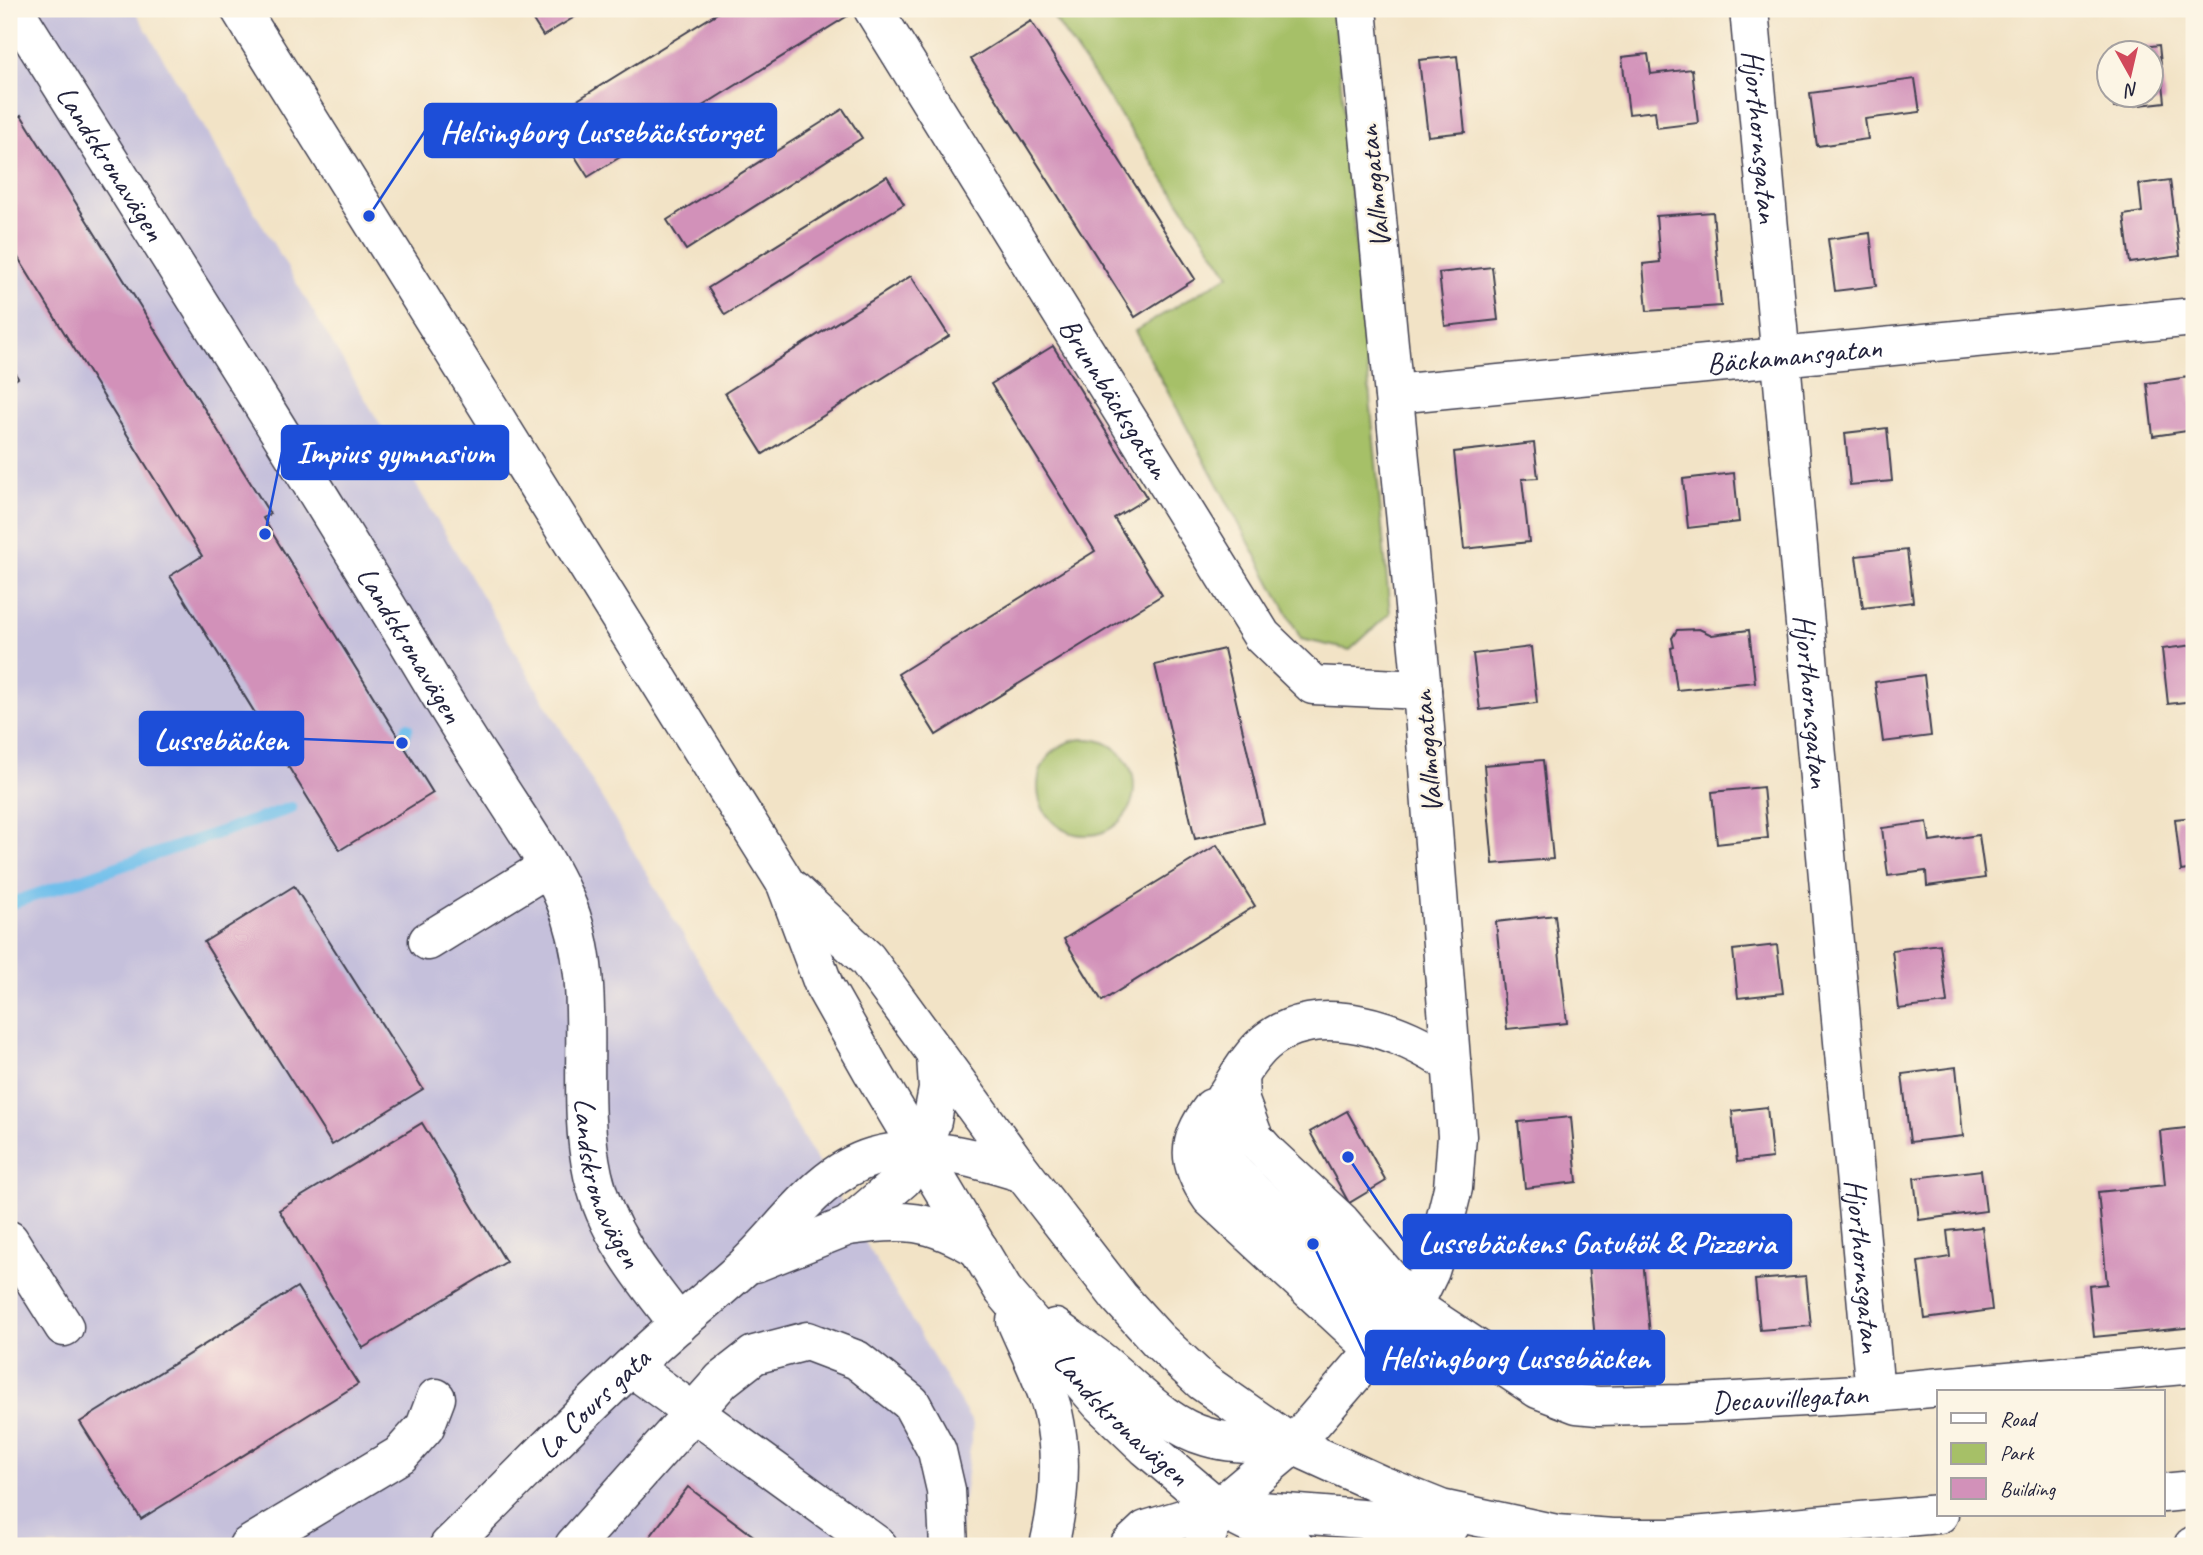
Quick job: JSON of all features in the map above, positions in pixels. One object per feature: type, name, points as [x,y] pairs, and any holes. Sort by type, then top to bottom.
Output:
[{"type":"street","name":"Landskronavägen","points":[[14,9],[548,867],[566,902],[578,942],[585,1012],[584,1092],[593,1178],[608,1222],[628,1258],[678,1324]]},
{"type":"street","name":"Landskronavägen","points":[[240,9],[786,884],[824,986],[1003,1290],[1101,1404],[1146,1447],[1219,1508],[1294,1546]]},
{"type":"street","name":"Brunnbäcksgatan","points":[[873,9],[1262,636],[1313,685],[1422,690]]},
{"type":"street","name":"Vallmogatan","points":[[1219,1508],[1293,1444],[1394,1328],[1430,1271],[1453,1188],[1457,1136],[1422,690],[1357,9]]},
{"type":"street","name":"Hjorthornsgatan","points":[[1749,9],[1875,1393]]},
{"type":"street","name":"Bäckamansgatan","points":[[1394,394],[2194,317]]},
{"type":"street","points":[[428,941],[548,867]]},
{"type":"street","name":"Landskronavägen","points":[[786,884],[867,959],[1023,1173],[1119,1297],[1158,1340],[1203,1382],[1293,1444]]},
{"type":"street","points":[[1394,1328],[1226,1213],[1211,1198],[1194,1167],[1192,1152],[1197,1129],[1265,1043],[1285,1031],[1307,1024],[1353,1022],[1379,1029],[1431,1050],[1452,1065]]},
{"type":"street","name":"La Cours gata","points":[[744,1268],[848,1226],[903,1179],[920,1151],[932,1121],[938,1089],[936,1054]]},
{"type":"street","points":[[1239,1075],[1240,1101],[1254,1138],[1341,1222],[1394,1328]]},
{"type":"street","name":"La Cours gata","points":[[449,1546],[631,1367],[744,1268],[825,1182],[856,1163],[873,1157],[920,1151],[969,1156],[1023,1173]]},
{"type":"street","points":[[848,1226],[890,1220],[929,1224],[952,1232],[979,1249]]},
{"type":"street","points":[[9,1240],[64,1327]]},
{"type":"street","points":[[1003,1290],[1098,1360],[1168,1419],[1186,1429],[1209,1438],[1293,1444],[1441,1510],[1557,1534]]},
{"type":"street","points":[[1003,1290],[1053,1410],[1058,1448],[1058,1485],[1049,1546]]},
{"type":"street","name":"Decauvillegatan","points":[[1394,1328],[1577,1404],[1598,1406],[1875,1393],[2194,1364]]},
{"type":"street","points":[[574,1546],[722,1380],[754,1355],[807,1340],[857,1360],[911,1403],[937,1451],[946,1490],[949,1546]]},
{"type":"street","points":[[631,1367],[878,1546]]},
{"type":"street","points":[[248,1546],[400,1455],[425,1427],[436,1398]]},
{"type":"street","points":[[2164,1493],[2194,1490]]},
{"type":"street","points":[[1203,1546],[1219,1508]]},
{"type":"street","points":[[1129,1546],[1146,1530],[1219,1508],[1613,1538],[1671,1538],[1937,1514]]},
{"type":"shaded area","points":[[9,9],[134,9],[973,1424],[958,1546],[9,1546]]},
{"type":"green space","points":[[1048,9],[1334,9],[1390,613],[1350,650],[1301,639],[1135,331],[1229,275]]},
{"type":"green space","points":[[1086,739],[1105,742],[1120,753],[1131,768],[1134,787],[1131,806],[1120,821],[1105,832],[1086,835],[1067,832],[1052,821],[1041,806],[1038,787],[1041,768],[1052,753],[1067,742]]},
{"type":"building","points":[[526,9],[588,9],[543,36]]},
{"type":"building","points":[[724,9],[852,9],[854,12],[588,177],[550,117]]},
{"type":"building","points":[[1031,21],[1195,279],[1135,317],[971,59]]},
{"type":"building","points":[[1648,54],[1651,74],[1692,69],[1698,123],[1657,128],[1655,111],[1629,114],[1622,57]]},
{"type":"building","points":[[1457,56],[1465,132],[1428,136],[1419,60]]},
{"type":"building","points":[[1915,79],[1920,112],[1865,119],[1868,139],[1817,146],[1810,93]]},
{"type":"building","points":[[843,109],[862,138],[686,250],[667,220]]},
{"type":"building","points":[[21,115],[270,514],[263,518],[433,793],[340,850],[170,576],[202,556],[9,243],[9,123]]},
{"type":"building","points":[[887,176],[904,204],[725,315],[708,288]]},
{"type":"building","points":[[2170,180],[2180,256],[2130,263],[2124,215],[2142,212],[2139,184]]},
{"type":"building","points":[[1713,212],[1721,306],[1647,311],[1643,264],[1660,262],[1656,216]]},
{"type":"building","points":[[1870,233],[1876,286],[1835,291],[1828,239]]},
{"type":"building","points":[[1492,267],[1498,320],[1445,326],[1439,273]]},
{"type":"building","points":[[911,276],[949,336],[763,454],[725,393]]},
{"type":"building","points":[[1053,346],[1147,498],[1114,518],[1162,595],[936,735],[898,674],[1095,551],[991,384]]},
{"type":"building","points":[[9,364],[18,378],[9,384]]},
{"type":"building","points":[[2189,377],[2194,430],[2153,436],[2147,383]]},
{"type":"building","points":[[1887,428],[1892,481],[1850,485],[1845,433]]},
{"type":"building","points":[[1534,443],[1538,478],[1522,479],[1529,542],[1464,549],[1454,452]]},
{"type":"building","points":[[1734,473],[1739,522],[1688,528],[1683,479]]},
{"type":"building","points":[[1907,550],[1913,602],[1863,608],[1856,556]]},
{"type":"building","points":[[1699,629],[1712,635],[1749,630],[1755,682],[1677,690],[1672,638],[1677,630]]},
{"type":"building","points":[[2194,645],[2194,701],[2168,704],[2162,649]]},
{"type":"building","points":[[1531,647],[1537,703],[1480,710],[1473,654]]},
{"type":"building","points":[[1224,649],[1264,823],[1195,839],[1155,665]]},
{"type":"building","points":[[1924,675],[1931,736],[1883,742],[1875,682]]},
{"type":"building","points":[[1543,760],[1553,859],[1493,864],[1484,765]]},
{"type":"building","points":[[1763,787],[1768,838],[1717,844],[1712,792]]},
{"type":"building","points":[[2194,817],[2194,869],[2181,871],[2175,819]]},
{"type":"building","points":[[1927,822],[1930,842],[1979,835],[1985,878],[1927,886],[1926,871],[1888,876],[1882,828]]},
{"type":"building","points":[[1217,845],[1255,906],[1102,1001],[1064,939]]},
{"type":"building","points":[[294,886],[423,1089],[332,1145],[204,942]]},
{"type":"building","points":[[1555,915],[1567,1023],[1507,1029],[1496,922]]},
{"type":"building","points":[[1940,944],[1947,1003],[1899,1009],[1892,950]]},
{"type":"building","points":[[1777,945],[1783,993],[1738,998],[1733,950]]},
{"type":"building","points":[[1956,1067],[1963,1136],[1910,1142],[1902,1074]]},
{"type":"building","points":[[1767,1107],[1772,1158],[1737,1162],[1732,1111]]},
{"type":"building","points":[[1347,1111],[1386,1181],[1349,1203],[1310,1132]]},
{"type":"building","points":[[1571,1117],[1577,1182],[1525,1188],[1518,1122]]},
{"type":"building","points":[[422,1123],[506,1262],[363,1348],[279,1210]]},
{"type":"building","points":[[2194,1127],[2194,1327],[2094,1337],[2089,1286],[2107,1284],[2098,1192],[2165,1185],[2160,1131]]},
{"type":"building","points":[[1981,1170],[1986,1211],[1919,1220],[1914,1178]]},
{"type":"building","points":[[1982,1227],[1992,1310],[1925,1319],[1918,1262],[1950,1257],[1947,1231]]},
{"type":"building","points":[[1642,1249],[1651,1345],[1596,1350],[1587,1254]]},
{"type":"building","points":[[1806,1276],[1811,1326],[1760,1330],[1755,1280]]},
{"type":"building","points":[[297,1287],[358,1384],[141,1519],[80,1422]]},
{"type":"building","points":[[688,1487],[767,1546],[643,1546]]},
{"type":"waterway","points":[[402,743],[407,728]]},
{"type":"waterway","points":[[9,904],[291,808]]},
{"type":"place","name":"Helsingborg Lussebäckstorget","points":[[369,216]]},
{"type":"place","name":"Impius gymnasium","points":[[265,534]]},
{"type":"place","name":"Lussebäcken","points":[[402,743]]},
{"type":"place","name":"Lussebäckens Gatukök & Pizzeria","points":[[1348,1157]]},
{"type":"place","name":"Helsingborg Lussebäcken","points":[[1313,1244]]}]
